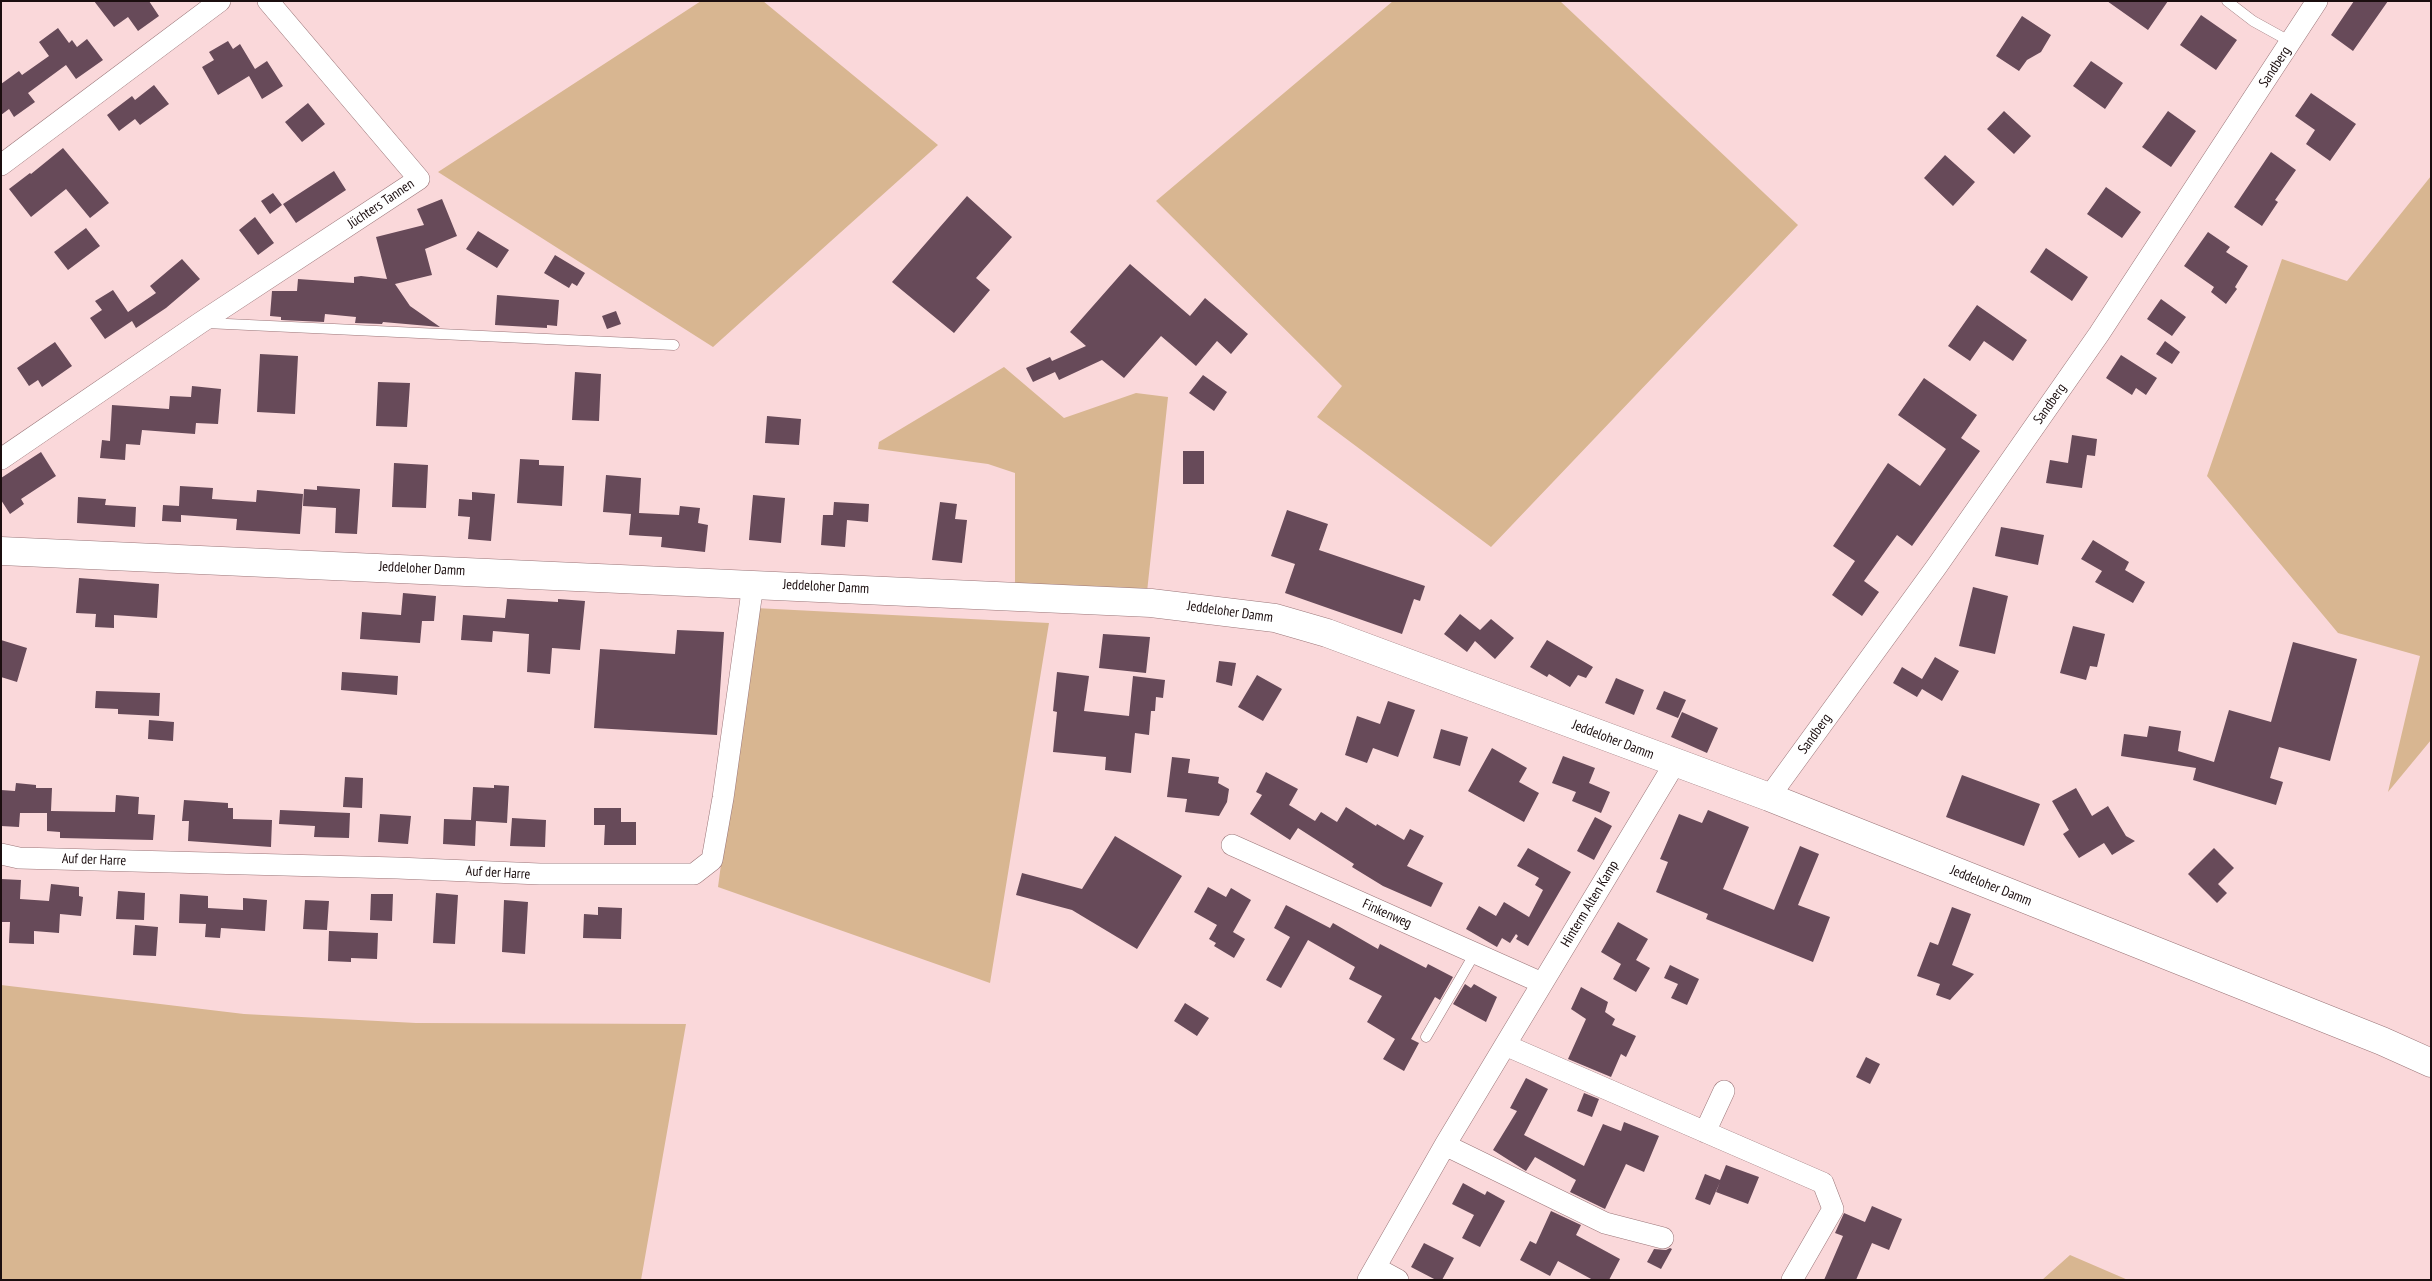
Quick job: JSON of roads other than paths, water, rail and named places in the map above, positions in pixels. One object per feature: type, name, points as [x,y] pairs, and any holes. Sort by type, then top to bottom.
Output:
[{"type":"main road","name":"Jeddeloher Damm","points":[[1,551],[1151,603],[1275,618],[1327,633],[1769,797],[2382,1041],[2431,1064]]},
{"type":"street","points":[[1,165],[220,1]]},
{"type":"street","name":"Jüchters Tannen","points":[[1,459],[200,323],[419,179],[268,1]]},
{"type":"street","name":"Sandberg","points":[[1769,797],[1936,566],[2099,334],[2317,1]]},
{"type":"street","name":"Auf der Harre","points":[[1,854],[19,858],[397,868],[540,874],[694,874],[712,860],[724,798],[753,584]]},
{"type":"street","name":"Hinterm Alten Kamp","points":[[1372,1274],[1445,1145],[1675,763]]},
{"type":"street","name":"Finkenweg","points":[[1232,845],[1542,983]]},
{"type":"street","points":[[1505,1045],[1822,1183],[1833,1209],[1792,1280]]},
{"type":"street","points":[[1705,1132],[1724,1090]]},
{"type":"street","points":[[1445,1145],[1605,1223],[1663,1238]]},
{"type":"street","points":[[1372,1274],[1398,1280]]},
{"type":"lane","points":[[2227,1],[2253,22],[2291,42]]},
{"type":"lane","points":[[200,323],[674,344]]},
{"type":"lane","points":[[1426,1037],[1475,953]]}]
